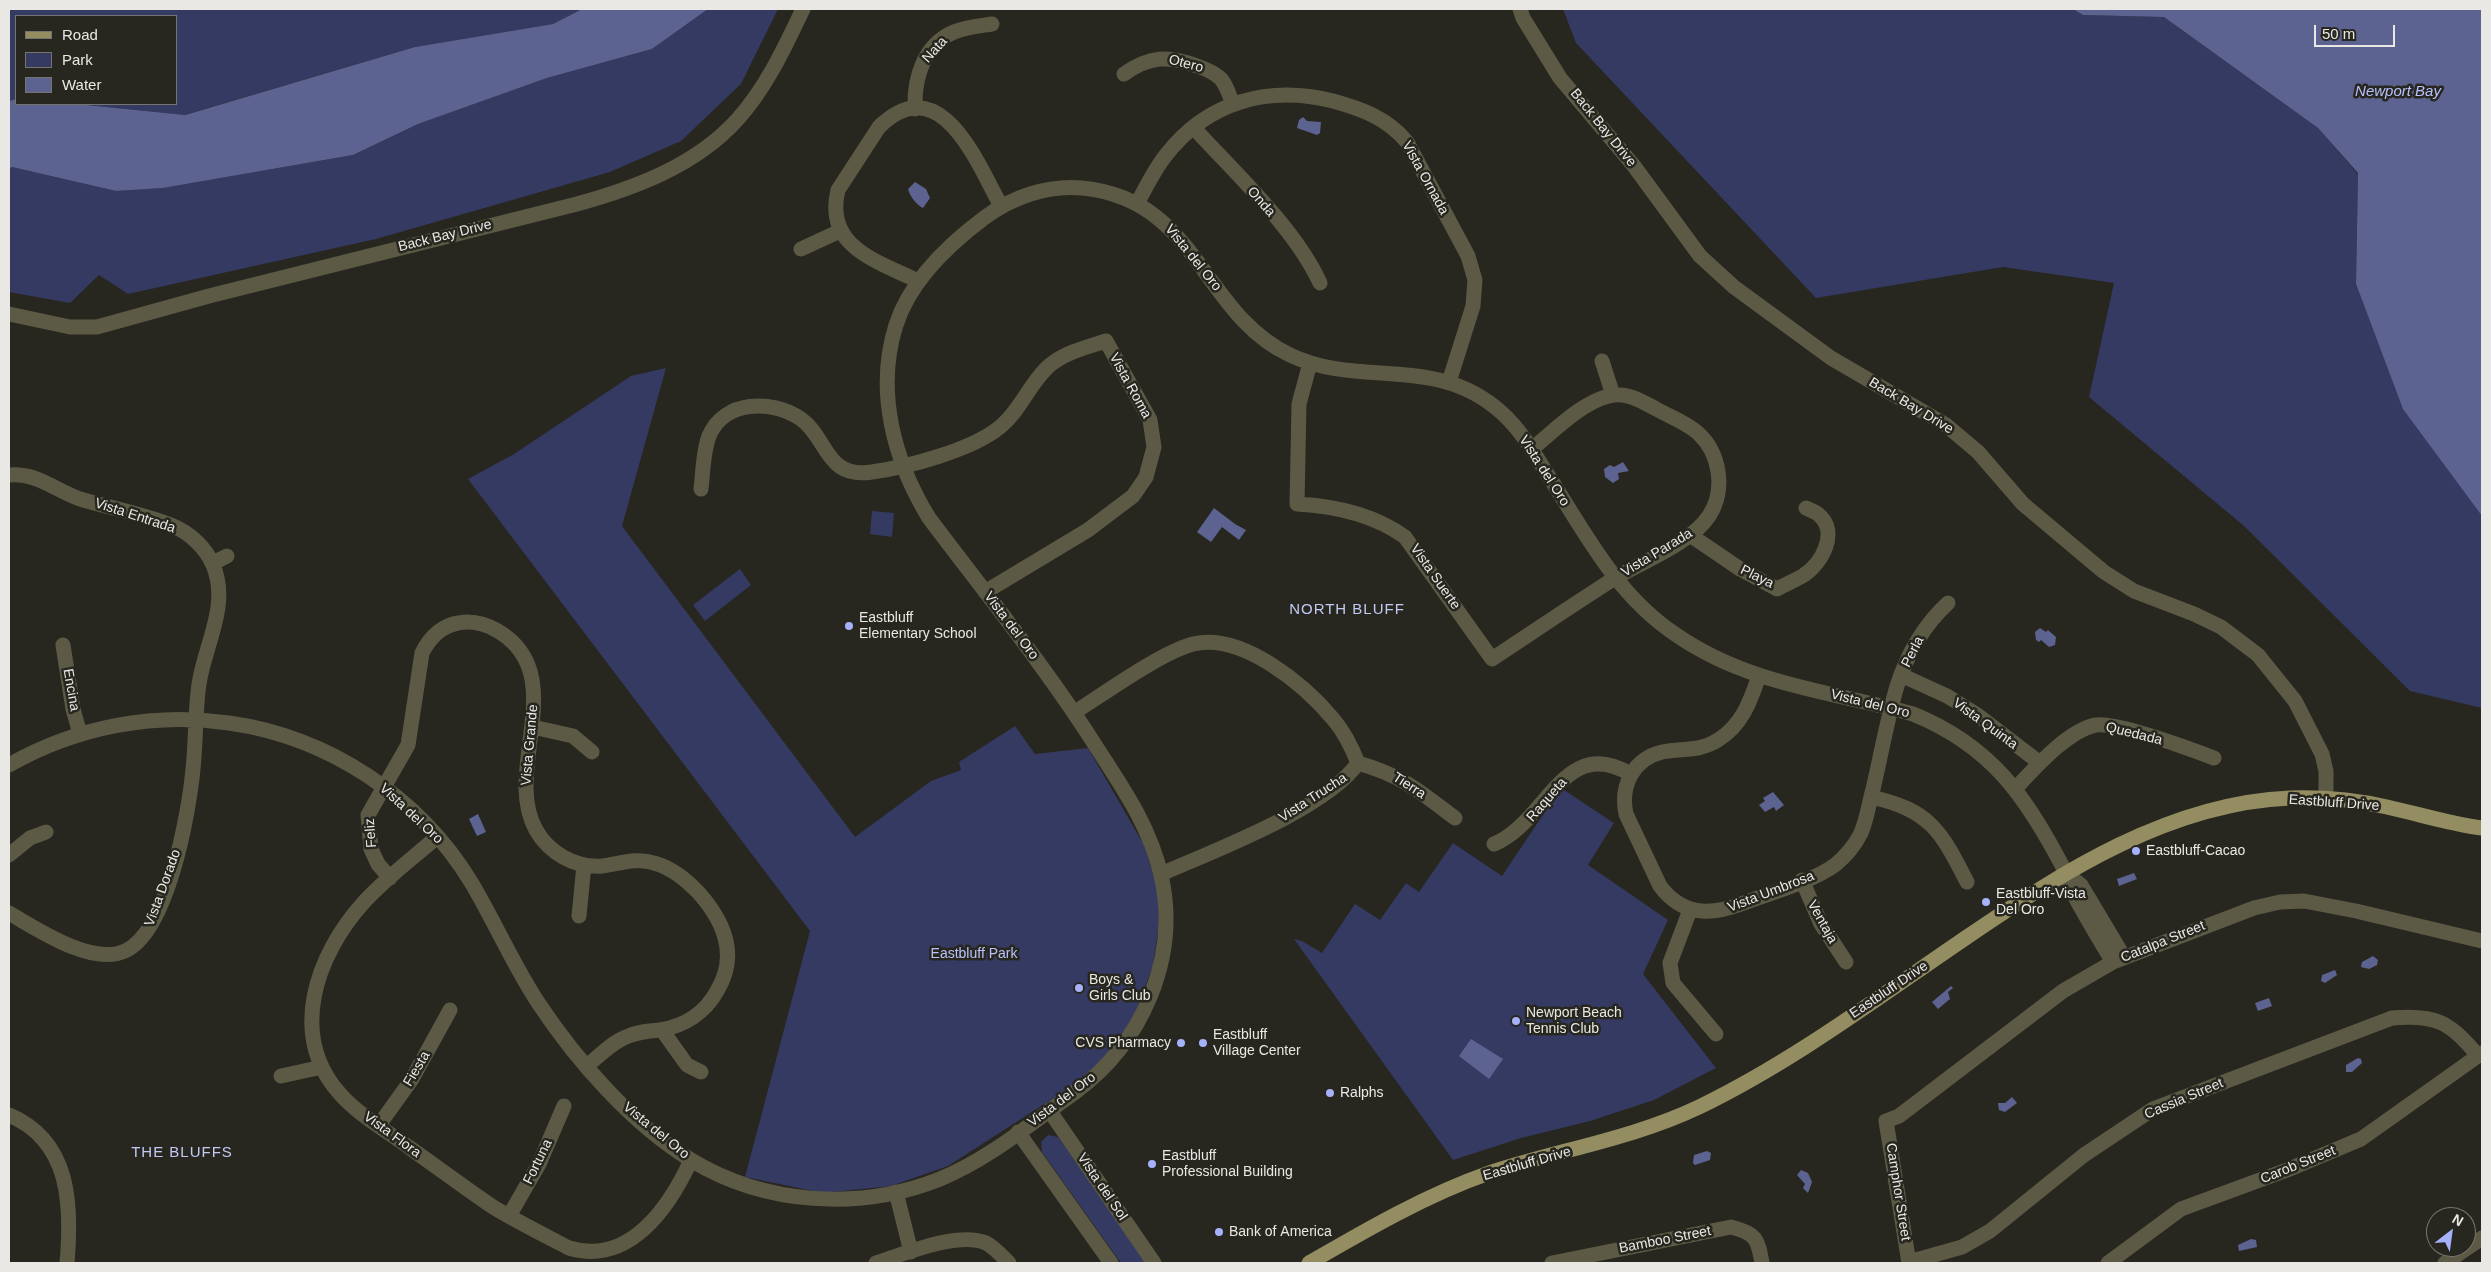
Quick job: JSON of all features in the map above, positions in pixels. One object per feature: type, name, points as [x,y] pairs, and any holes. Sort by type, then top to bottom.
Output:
[{"type":"main road","name":"Eastbluff Drive","points":[[1309,1263],[1408,1209],[1454,1187],[1513,1165],[1625,1136],[1666,1122],[1725,1094],[1788,1058],[2000,914],[2066,873],[2150,831],[2203,812],[2233,804],[2276,799],[2326,799],[2386,807],[2482,828]]},
{"type":"street","name":"Back Bay Drive","points":[[9,314],[64,326],[97,327],[209,296],[577,204],[618,191],[684,162],[702,151],[731,126],[762,88],[803,9]]},
{"type":"street","name":"Back Bay Drive","points":[[1520,9],[1523,18],[1560,78],[1634,166],[1700,256],[1734,287],[1831,358],[1946,425],[1978,452],[2023,504],[2104,572],[2134,591],[2194,614],[2221,627],[2258,655],[2285,686],[2295,701],[2322,754],[2326,771],[2326,799]]},
{"type":"street","name":"Nata","points":[[915,109],[915,82],[919,70],[935,46],[953,32],[992,24]]},
{"type":"street","name":"Otero","points":[[1124,74],[1155,58],[1177,58],[1210,71],[1219,77],[1233,104]]},
{"type":"street","name":"Vista Ornada","points":[[1137,204],[1167,154],[1194,128],[1233,104],[1278,94],[1324,99],[1376,115],[1389,123],[1408,142],[1468,256],[1475,280],[1474,306],[1449,382]]},
{"type":"street","points":[[918,282],[849,244],[840,230],[835,211],[838,190],[879,127],[895,114],[915,109],[936,112],[953,124],[1001,206]]},
{"type":"street","name":"Onda","points":[[1194,128],[1284,228],[1310,263],[1320,283]]},
{"type":"street","name":"Vista del Oro","points":[[9,765],[37,750],[80,734],[146,721],[196,720],[244,725],[291,738],[341,760],[383,785],[437,837],[472,885],[537,1000],[587,1066],[638,1118],[691,1160],[741,1184],[799,1197],[841,1200],[896,1192],[954,1173],[1018,1132],[1101,1071],[1116,1055],[1141,1018],[1150,997],[1162,954],[1166,910],[1161,874],[1151,840],[1139,813],[1074,712],[929,518],[917,498],[903,466],[892,428],[888,374],[890,350],[898,318],[918,282],[932,265],[980,220],[1001,206],[1028,194],[1050,189],[1073,188],[1117,195],[1156,215],[1182,240],[1238,315],[1255,332],[1288,354],[1310,363],[1342,369],[1420,375],[1449,382],[1478,395],[1497,408],[1509,419],[1532,450],[1615,578],[1636,602],[1671,632],[1710,656],[1758,676],[1891,708],[1934,722],[1959,736],[1988,758],[2015,789],[2066,873],[2071,890],[2118,960]]},
{"type":"street","points":[[801,250],[840,230]]},
{"type":"street","name":"Vista Roma","points":[[903,466],[971,445],[987,437],[1013,414],[1051,365],[1077,350],[1106,341],[1150,420],[1154,447],[1146,477],[1133,496],[1088,530],[986,592]]},
{"type":"street","points":[[1532,450],[1564,423],[1595,401],[1613,395],[1602,361]]},
{"type":"street","name":"Vista Suerte","points":[[1310,363],[1299,404],[1297,504],[1318,505],[1360,514],[1392,528],[1405,537],[1492,659],[1615,578]]},
{"type":"street","name":"Vista Parada","points":[[1613,395],[1640,400],[1690,427],[1708,444],[1718,469],[1718,493],[1709,515],[1690,535],[1615,578]]},
{"type":"street","points":[[701,489],[710,435],[724,416],[743,407],[766,407],[801,419],[811,428],[829,457],[848,470],[870,472],[903,466]]},
{"type":"street","name":"Vista Entrada","points":[[9,475],[24,475],[40,479],[79,498],[173,526],[196,541],[213,563],[218,578],[219,608],[199,682],[196,720]]},
{"type":"street","name":"Playa","points":[[1690,535],[1732,564],[1776,589],[1813,568],[1825,549],[1828,539],[1825,522],[1819,514],[1806,508]]},
{"type":"street","points":[[213,563],[227,556]]},
{"type":"street","name":"Perla","points":[[1891,708],[1901,675],[1924,631],[1948,603]]},
{"type":"street","name":"Vista Grande","points":[[383,785],[408,745],[422,652],[428,641],[437,632],[450,625],[471,621],[482,623],[497,630],[510,641],[520,653],[530,674],[534,700],[526,791],[530,818],[549,848],[563,857],[584,865],[603,866],[632,861],[646,861],[668,868],[689,884],[706,901],[724,929],[729,959],[722,983],[716,994],[705,1007],[688,1021],[662,1030],[636,1033],[625,1037],[587,1066]]},
{"type":"street","name":"Vista Trucha","points":[[1074,712],[1178,650],[1206,642],[1226,643],[1257,657],[1293,681],[1315,700],[1344,734],[1358,763],[1352,773],[1296,812],[1241,839],[1161,874]]},
{"type":"street","name":"Encina","points":[[63,645],[73,709],[80,734]]},
{"type":"street","name":"Vista Quinta","points":[[1901,675],[1947,696],[2040,763]]},
{"type":"street","points":[[1716,1034],[1673,983],[1670,963],[1690,910],[1673,900],[1660,886],[1626,814],[1624,795],[1630,774],[1642,761],[1652,755],[1702,748],[1727,734],[1746,711],[1758,676]]},
{"type":"street","name":"Vista Umbrosa","points":[[1690,910],[1701,912],[1724,910],[1802,880],[1835,865],[1853,847],[1861,832],[1871,797],[1891,708]]},
{"type":"street","name":"Vista Dorado","points":[[9,913],[58,939],[94,954],[123,952],[144,936],[152,925],[169,881],[184,827],[192,776],[196,720]]},
{"type":"street","name":"Quedada","points":[[2015,789],[2040,763],[2085,729],[2105,725],[2182,746],[2214,758]]},
{"type":"street","points":[[532,727],[573,736],[592,752]]},
{"type":"street","name":"Tierra","points":[[1358,763],[1388,772],[1410,783],[1455,818]]},
{"type":"street","name":"Raqueta","points":[[1494,844],[1508,839],[1524,826],[1561,781],[1577,769],[1597,764],[1610,765],[1630,774]]},
{"type":"street","name":"Feliz","points":[[383,785],[368,815],[368,822],[371,849],[378,864],[390,878]]},
{"type":"street","points":[[1871,797],[1905,807],[1930,823],[1949,847],[1967,882]]},
{"type":"street","points":[[9,854],[24,842],[46,832]]},
{"type":"street","name":"Vista Flora","points":[[437,837],[365,901],[337,938],[318,978],[313,996],[312,1032],[322,1067],[341,1095],[379,1126],[509,1216],[569,1248],[587,1253],[612,1257],[660,1212],[681,1183],[691,1160]]},
{"type":"street","points":[[580,916],[584,865]]},
{"type":"street","name":"Ventaja","points":[[1802,880],[1821,924],[1846,962]]},
{"type":"street","name":"Catalpa Street","points":[[1886,1121],[1900,1116],[2048,1001],[2118,960],[2240,912],[2280,902],[2304,901],[2356,910],[2482,941]]},
{"type":"street","name":"Fiesta","points":[[379,1126],[412,1079],[450,1010]]},
{"type":"street","name":"Cassia Street","points":[[1909,1263],[1962,1247],[1990,1231],[2084,1155],[2153,1109],[2392,1018],[2419,1016],[2447,1025],[2480,1054]]},
{"type":"street","points":[[662,1030],[687,1065],[701,1072]]},
{"type":"street","name":"Carob Street","points":[[2108,1263],[2180,1209],[2287,1170],[2362,1139],[2480,1054]]},
{"type":"street","points":[[281,1076],[322,1067]]},
{"type":"street","name":"Fortuna","points":[[509,1216],[539,1164],[564,1106]]},
{"type":"street","name":"Vista del Sol","points":[[1049,1110],[1154,1263]]},
{"type":"street","points":[[9,1115],[37,1134],[47,1145],[62,1172],[69,1202],[67,1263]]},
{"type":"street","name":"Camphor Street","points":[[1886,1121],[1909,1263]]},
{"type":"street","points":[[1018,1132],[1111,1263]]},
{"type":"street","points":[[896,1192],[911,1252]]},
{"type":"street","name":"Bamboo Street","points":[[1552,1263],[1731,1227],[1748,1232],[1758,1243],[1762,1263]]},
{"type":"street","points":[[2444,1263],[2482,1238]]},
{"type":"street","points":[[876,1263],[944,1242],[962,1240],[986,1243],[1009,1263]]},
{"type":"green space","points":[[9,9],[582,9],[553,24],[415,47],[184,115],[87,105],[178,105],[178,15],[15,15],[15,99],[9,101]]},
{"type":"green space","points":[[708,9],[778,9],[741,84],[681,141],[610,172],[376,239],[128,294],[99,275],[70,303],[9,292],[9,169],[12,167],[116,191],[163,188],[353,155],[418,124],[547,78],[652,49]]},
{"type":"green space","points":[[1563,9],[2073,9],[2083,15],[2164,17],[2318,128],[2358,174],[2356,284],[2403,408],[2482,516],[2482,708],[2410,691],[2244,526],[2089,397],[2114,283],[2003,267],[1816,298],[1576,43]]},
{"type":"green space","name":"Eastbluff Park","points":[[666,368],[622,526],[855,837],[931,781],[961,770],[959,762],[1015,726],[1035,754],[1088,748],[1144,845],[1157,886],[1159,923],[1153,965],[1136,1011],[1112,1051],[1074,1085],[948,1166],[891,1186],[823,1193],[745,1177],[810,931],[468,479],[514,454],[631,376]]},
{"type":"green space","points":[[872,511],[894,513],[892,537],[870,534]]},
{"type":"green space","points":[[740,569],[751,585],[705,621],[693,605]]},
{"type":"green space","name":"Newport Beach Tennis Club","points":[[1561,788],[1614,823],[1588,865],[1668,920],[1643,974],[1716,1068],[1654,1100],[1590,1121],[1521,1138],[1453,1160],[1294,939],[1302,941],[1322,953],[1355,904],[1380,920],[1406,883],[1419,892],[1453,843],[1502,876]]},
{"type":"green space","points":[[1048,1135],[1058,1137],[1148,1263],[1121,1263],[1042,1152],[1041,1142]]},
{"type":"water","points":[[582,9],[708,9],[652,49],[547,78],[418,124],[353,155],[163,188],[116,191],[12,167],[9,169],[9,101],[15,99],[15,105],[87,105],[185,115],[415,47],[553,24]]},
{"type":"water","name":"Newport Bay","points":[[2073,9],[2482,9],[2482,516],[2403,409],[2356,284],[2358,173],[2318,128],[2164,17],[2083,15]]},
{"type":"water","points":[[1303,117],[1307,121],[1321,122],[1320,133],[1317,135],[1297,128],[1299,120]]},
{"type":"water","points":[[915,182],[926,189],[930,198],[923,208],[910,195],[908,189]]},
{"type":"water","points":[[1623,462],[1629,471],[1618,473],[1619,479],[1613,483],[1605,477],[1604,469],[1610,465],[1614,467]]},
{"type":"water","points":[[1214,508],[1246,530],[1239,540],[1222,527],[1211,542],[1197,532]]},
{"type":"water","points":[[2040,628],[2046,632],[2048,630],[2056,637],[2055,645],[2049,647],[2041,640],[2039,642],[2036,640],[2035,632]]},
{"type":"water","points":[[1773,792],[1784,805],[1776,811],[1774,807],[1765,812],[1759,805],[1765,801],[1763,798]]},
{"type":"water","points":[[478,814],[486,832],[477,836],[469,819]]},
{"type":"water","points":[[2134,873],[2137,879],[2119,886],[2117,879]]},
{"type":"water","points":[[2373,956],[2378,960],[2377,965],[2369,969],[2361,967],[2362,962]]},
{"type":"water","points":[[2335,970],[2337,975],[2325,983],[2321,981],[2322,975]]},
{"type":"water","points":[[1951,986],[1953,988],[1948,992],[1950,999],[1938,1009],[1932,1002]]},
{"type":"water","points":[[2269,998],[2272,1006],[2258,1011],[2255,1003]]},
{"type":"water","points":[[1471,1039],[1503,1059],[1489,1079],[1459,1056]]},
{"type":"water","points":[[2358,1058],[2361,1059],[2362,1063],[2352,1072],[2346,1072],[2346,1065]]},
{"type":"water","points":[[2012,1097],[2017,1103],[2005,1112],[1999,1110],[1998,1103],[2005,1103]]},
{"type":"water","points":[[1707,1151],[1711,1153],[1710,1160],[1695,1165],[1693,1163],[1694,1155]]},
{"type":"water","points":[[1801,1170],[1808,1173],[1812,1182],[1808,1193],[1803,1188],[1805,1184],[1797,1175]]},
{"type":"water","points":[[2251,1239],[2256,1240],[2257,1247],[2239,1251],[2238,1245]]},
{"type":"place","name":"Eastbluff Elementary School","points":[[849,626]]},
{"type":"place","name":"Eastbluff-Cacao","points":[[2136,851]]},
{"type":"place","name":"Eastbluff-Vista Del Oro","points":[[1986,902]]},
{"type":"place","name":"Boys & Girls Club","points":[[1079,988]]},
{"type":"place","name":"Newport Beach Tennis Club","points":[[1516,1021]]},
{"type":"place","name":"CVS Pharmacy","points":[[1181,1043]]},
{"type":"place","name":"Eastbluff Village Center","points":[[1203,1043]]},
{"type":"place","name":"Ralphs","points":[[1330,1093]]},
{"type":"place","name":"Eastbluff Professional Building","points":[[1152,1164]]},
{"type":"place","name":"Bank of America","points":[[1219,1232]]},
{"type":"district","name":"NORTH BLUFF","points":[[1347,610]]},
{"type":"district","name":"THE BLUFFS","points":[[182,1153]]}]
